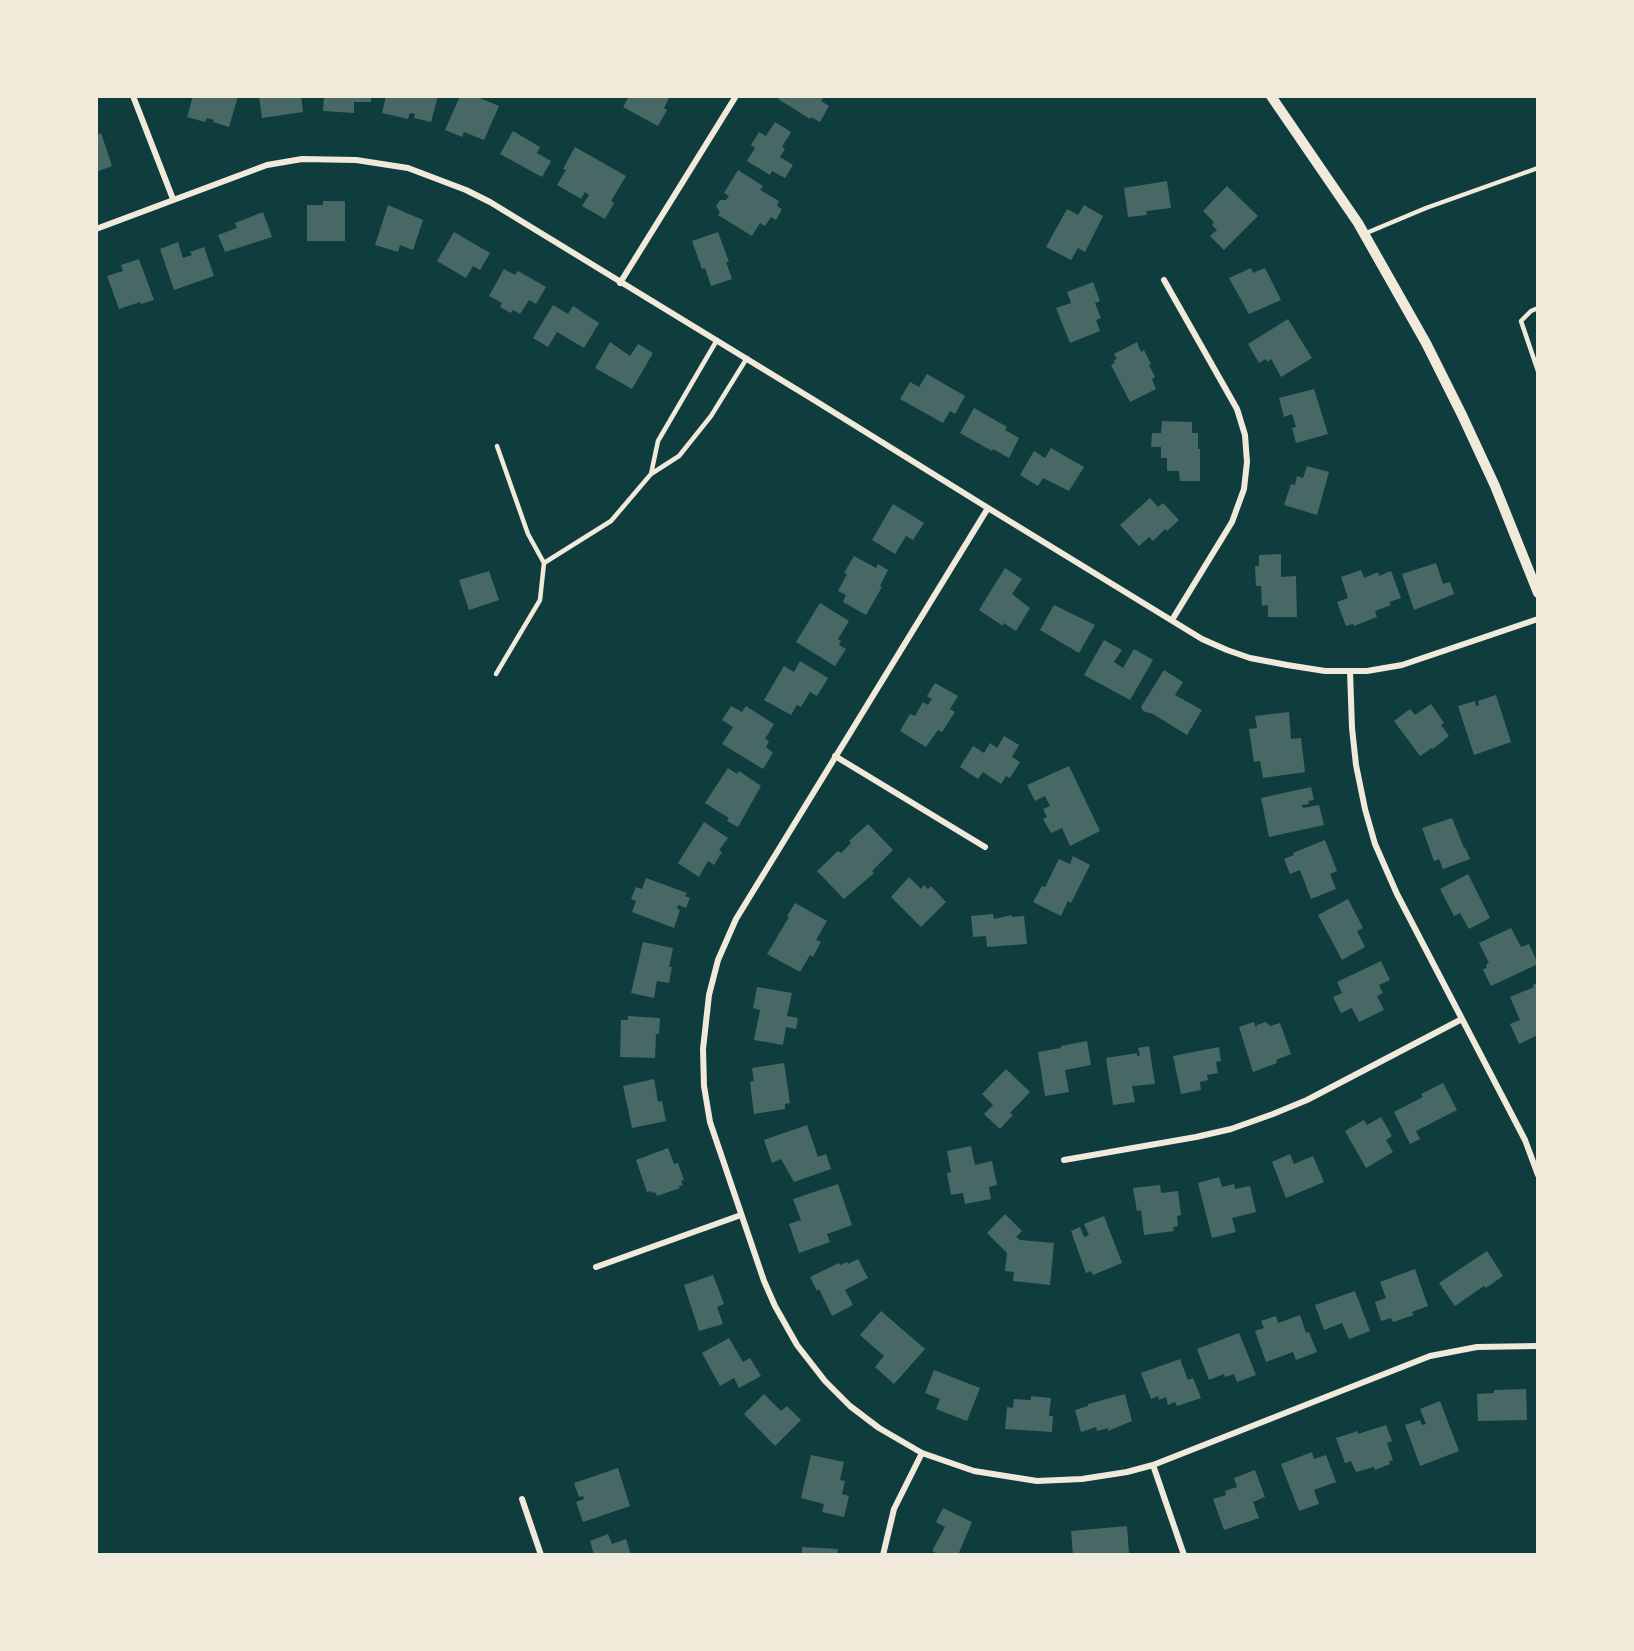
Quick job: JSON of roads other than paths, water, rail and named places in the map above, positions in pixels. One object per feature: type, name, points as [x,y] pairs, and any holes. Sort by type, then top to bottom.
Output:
[{"type":"street","points":[[133,96],[173,199]]},
{"type":"street","points":[[621,283],[736,96]]},
{"type":"street","points":[[1271,96],[1339,194],[1398,292],[1452,394],[1506,512],[1538,593]]},
{"type":"street","points":[[96,229],[267,165],[302,159],[373,162],[425,173],[474,194],[1217,646],[1250,658],[1325,671],[1367,671],[1402,666],[1538,619]]},
{"type":"street","points":[[1164,280],[1237,409],[1245,435],[1247,462],[1242,497],[1232,522],[1172,620]]},
{"type":"street","points":[[988,508],[736,919],[718,960],[709,995],[703,1049],[706,1103],[717,1147],[741,1215],[775,1306],[787,1330],[807,1360],[825,1381],[850,1407],[879,1428],[922,1453],[974,1471],[1037,1480],[1082,1479],[1127,1472],[1153,1465],[1423,1358],[1477,1347],[1538,1346]]},
{"type":"street","points":[[1350,670],[1356,765],[1365,809],[1376,844],[1397,894],[1518,1125],[1538,1175]]},
{"type":"street","points":[[835,756],[985,847]]},
{"type":"street","points":[[1064,1160],[1196,1137],[1231,1129],[1274,1114],[1307,1100],[1462,1019]]},
{"type":"street","points":[[596,1267],[741,1215]]},
{"type":"street","points":[[883,1555],[894,1509],[922,1453]]},
{"type":"street","points":[[1153,1465],[1184,1555]]},
{"type":"street","points":[[522,1499],[541,1555]]},
{"type":"lane","points":[[1364,234],[1426,208],[1538,168]]},
{"type":"lane","points":[[1538,308],[1531,311],[1521,321],[1538,371]]},
{"type":"lane","points":[[651,474],[658,441],[717,340]]},
{"type":"lane","points":[[544,562],[611,521],[651,474],[679,456],[711,416],[747,358]]},
{"type":"lane","points":[[496,674],[540,600],[544,562],[528,534],[497,446]]}]
